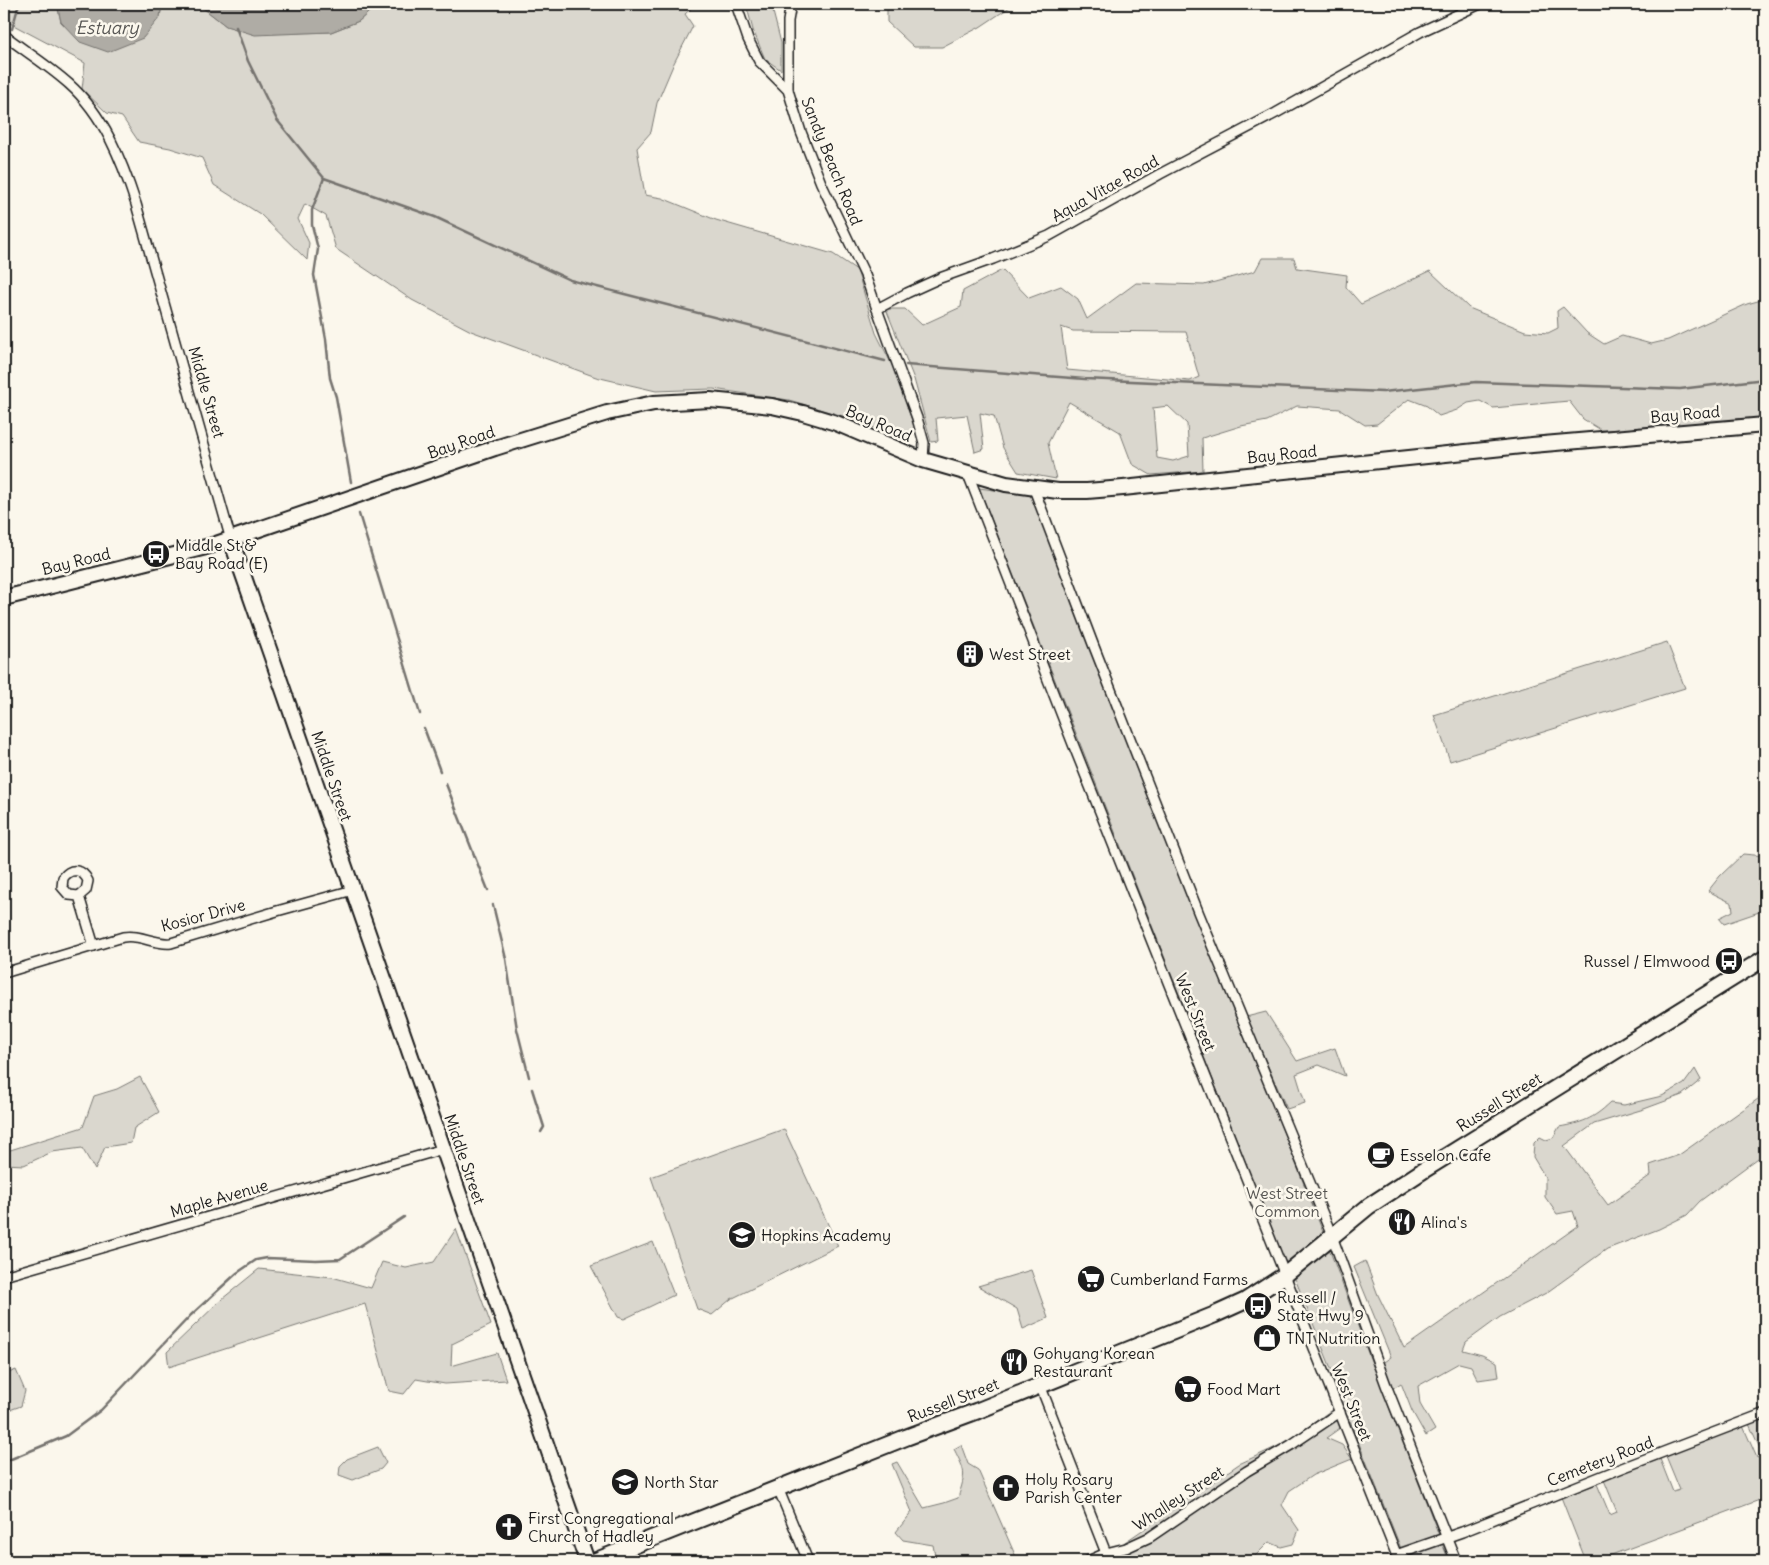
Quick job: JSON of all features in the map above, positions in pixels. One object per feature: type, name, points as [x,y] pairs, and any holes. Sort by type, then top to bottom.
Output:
[{"type":"highway","name":"Russell Street","points":[[595,1561],[1040,1385],[1245,1301],[1285,1275],[1370,1206],[1424,1170],[1765,958]]},
{"type":"main road","name":"Bay Road","points":[[4,598],[231,540],[504,445],[606,413],[654,403],[689,400],[731,401],[793,410],[836,423],[923,460],[968,474],[1034,489],[1087,491],[1532,445],[1765,424]]},
{"type":"main road","name":"Middle Street","points":[[231,540],[587,1561]]},
{"type":"street","name":"Sandy Beach Road","points":[[736,4],[748,39],[759,61],[788,90],[801,132],[821,183],[865,276],[877,309]]},
{"type":"street","points":[[788,90],[788,21],[791,4]]},
{"type":"street","name":"Aqua Vitae Road","points":[[877,309],[940,278],[1049,236],[1160,174],[1276,113],[1420,32],[1480,4]]},
{"type":"street","name":"Middle Street","points":[[4,35],[60,76],[76,91],[94,112],[116,151],[136,204],[231,540]]},
{"type":"street","points":[[877,309],[917,418],[924,443],[923,460]]},
{"type":"street","name":"West Street","points":[[968,474],[1397,1558]]},
{"type":"street","points":[[1034,489],[1201,919],[1332,1236],[1386,1385],[1456,1561]]},
{"type":"street","name":"Kosior Drive","points":[[4,973],[132,936],[156,943],[171,943],[353,890]]},
{"type":"street","points":[[79,896],[94,946]]},
{"type":"street","name":"Maple Avenue","points":[[4,1276],[443,1149]]},
{"type":"street","points":[[1040,1385],[1106,1554]]},
{"type":"street","name":"Whalley Street","points":[[1088,1561],[1126,1548],[1150,1537],[1246,1470],[1291,1445],[1340,1412]]},
{"type":"street","name":"Cemetery Road","points":[[1397,1558],[1765,1413]]},
{"type":"street","points":[[778,1488],[808,1561]]},
{"type":"green space","points":[[4,4],[57,4],[61,22],[160,17],[162,4],[198,4],[226,26],[259,34],[331,32],[359,21],[378,4],[696,4],[685,14],[693,26],[674,63],[657,103],[651,132],[637,148],[645,195],[662,198],[716,220],[833,254],[857,270],[876,333],[895,371],[915,429],[903,440],[853,419],[789,400],[713,389],[656,391],[596,377],[471,331],[412,300],[336,249],[326,216],[305,204],[298,219],[309,243],[307,260],[260,214],[214,185],[202,158],[170,148],[139,142],[122,117],[107,113],[82,89],[85,63],[4,20]]},
{"type":"green space","points":[[746,4],[771,4],[781,43],[781,70],[765,59],[753,30]]},
{"type":"green space","points":[[885,4],[1013,5],[980,27],[942,47],[914,47],[887,22],[887,7]]},
{"type":"green space","points":[[1262,258],[1294,258],[1297,268],[1347,275],[1346,287],[1361,304],[1430,271],[1469,308],[1525,331],[1548,333],[1558,328],[1557,311],[1563,307],[1587,333],[1604,344],[1622,336],[1651,344],[1668,340],[1747,304],[1765,299],[1765,419],[1696,426],[1601,430],[1583,419],[1569,401],[1493,408],[1480,401],[1468,403],[1457,410],[1439,416],[1427,406],[1409,399],[1377,424],[1365,425],[1340,409],[1297,406],[1267,421],[1241,426],[1202,438],[1203,471],[1151,475],[1132,464],[1120,432],[1069,402],[1048,443],[1056,479],[1018,472],[1003,448],[994,416],[980,413],[984,449],[975,452],[967,415],[936,418],[938,441],[931,442],[914,379],[886,309],[905,309],[922,325],[961,307],[963,291],[1002,270],[1029,298],[1061,286],[1078,299],[1087,319],[1136,283],[1204,285],[1255,271]],"holes":[[[1061,327],[1073,331],[1186,332],[1199,377],[1190,381],[1067,370]],[[1168,406],[1187,424],[1189,456],[1173,461],[1157,458],[1153,408]]]},
{"type":"green space","name":"West Street Common","points":[[979,488],[1031,495],[1321,1227],[1374,1369],[1391,1357],[1354,1267],[1365,1261],[1378,1295],[1404,1348],[1578,1226],[1573,1211],[1557,1214],[1545,1197],[1545,1177],[1533,1157],[1534,1143],[1540,1137],[1546,1140],[1553,1138],[1559,1127],[1587,1120],[1610,1103],[1624,1105],[1662,1096],[1684,1084],[1695,1069],[1701,1080],[1682,1095],[1594,1124],[1564,1146],[1608,1205],[1651,1175],[1650,1165],[1679,1155],[1765,1094],[1765,1153],[1700,1201],[1687,1215],[1659,1229],[1607,1249],[1546,1293],[1500,1317],[1466,1342],[1463,1350],[1482,1355],[1497,1362],[1499,1377],[1478,1380],[1471,1366],[1459,1363],[1418,1386],[1420,1404],[1435,1430],[1426,1436],[1412,1411],[1401,1383],[1384,1394],[1449,1561],[1406,1561],[1350,1421],[1326,1438],[1342,1445],[1352,1459],[1313,1475],[1289,1491],[1282,1505],[1299,1530],[1293,1544],[1281,1547],[1269,1542],[1254,1557],[1240,1558],[1228,1554],[1226,1561],[1110,1561],[1106,1555],[1239,1464],[1287,1442],[1344,1401],[1296,1281],[1283,1257]]},
{"type":"green space","points":[[1667,642],[1685,688],[1450,761],[1434,715]]},
{"type":"green space","points":[[1743,854],[1765,856],[1765,881],[1758,884],[1764,900],[1762,911],[1724,924],[1719,918],[1733,911],[1732,903],[1708,891],[1720,876]]},
{"type":"green space","points":[[1266,1012],[1297,1061],[1335,1048],[1345,1076],[1319,1065],[1296,1074],[1305,1103],[1287,1109],[1246,1017]]},
{"type":"green space","points":[[140,1077],[159,1112],[134,1128],[131,1143],[105,1147],[95,1170],[82,1148],[52,1152],[24,1165],[4,1164],[4,1152],[83,1127],[94,1096],[117,1089]]},
{"type":"green space","points":[[784,1129],[838,1246],[731,1299],[712,1315],[697,1309],[651,1177]]},
{"type":"green space","points":[[456,1229],[491,1325],[452,1344],[451,1366],[497,1353],[506,1380],[445,1384],[416,1379],[404,1394],[389,1391],[365,1304],[169,1367],[167,1352],[222,1299],[259,1269],[332,1277],[371,1288],[382,1262],[406,1268],[434,1262]]},
{"type":"green space","points":[[653,1242],[674,1295],[624,1319],[618,1317],[591,1266]]},
{"type":"green space","points":[[1031,1270],[1048,1318],[1023,1329],[1017,1309],[978,1286]]},
{"type":"green space","points":[[16,1370],[25,1391],[21,1406],[4,1412],[4,1375]]},
{"type":"green space","points":[[1765,1418],[1765,1498],[1595,1561],[1586,1561],[1561,1497],[1597,1484],[1610,1515],[1617,1512],[1604,1480],[1660,1459],[1673,1492],[1680,1490],[1666,1456],[1743,1426],[1757,1458],[1763,1455],[1749,1424]]},
{"type":"green space","points":[[961,1445],[968,1464],[978,1470],[1016,1557],[1009,1561],[936,1561],[933,1545],[903,1540],[896,1532],[912,1512],[892,1464],[897,1462],[924,1508],[944,1503],[958,1498],[961,1489],[963,1468],[954,1449]]},
{"type":"green space","points":[[378,1447],[386,1463],[381,1469],[353,1480],[339,1475],[340,1466],[347,1459]]},
{"type":"water","name":"Estuary","points":[[57,4],[162,4],[160,17],[143,38],[108,52],[80,42],[61,22]]},
{"type":"water","points":[[198,4],[378,4],[359,21],[331,32],[255,35],[226,26]]},
{"type":"waterway","points":[[12,29],[19,4]]},
{"type":"waterway","points":[[236,27],[248,61],[277,120],[324,178],[435,217],[570,280],[885,361]]},
{"type":"waterway","points":[[324,178],[312,210],[312,225],[318,249],[314,275],[326,339],[330,378],[336,397],[351,482]]},
{"type":"waterway","points":[[906,365],[1085,379],[1383,392],[1476,382],[1680,389],[1765,379]]},
{"type":"waterway","points":[[359,514],[420,714]]},
{"type":"waterway","points":[[424,728],[440,771]]},
{"type":"waterway","points":[[446,784],[488,890]]},
{"type":"waterway","points":[[493,905],[506,959],[517,1029],[529,1077]]},
{"type":"waterway","points":[[532,1089],[544,1127],[541,1132]]},
{"type":"waterway","points":[[4,1462],[66,1436],[101,1410],[191,1315],[237,1273],[256,1260],[267,1258],[340,1259],[404,1217]]},
{"type":"place","name":"Middle St & Bay Road (E)","points":[[156,554]]},
{"type":"place","name":"West Street","points":[[970,654]]},
{"type":"place","name":"Russel / Elmwood","points":[[1729,961]]},
{"type":"place","name":"Esselon Cafe","points":[[1381,1155]]},
{"type":"place","name":"Alina's","points":[[1402,1222]]},
{"type":"place","name":"Hopkins Academy","points":[[742,1235]]},
{"type":"place","name":"Cumberland Farms","points":[[1091,1279]]},
{"type":"place","name":"Russell / State Hwy 9","points":[[1258,1306]]},
{"type":"place","name":"TNT Nutrition","points":[[1267,1338]]},
{"type":"place","name":"Gohyang Korean Restaurant","points":[[1014,1362]]},
{"type":"place","name":"Food Mart","points":[[1188,1389]]},
{"type":"place","name":"North Star","points":[[625,1482]]},
{"type":"place","name":"Holy Rosary Parish Center","points":[[1006,1488]]},
{"type":"place","name":"First Congregational Church of Hadley","points":[[509,1527]]}]
